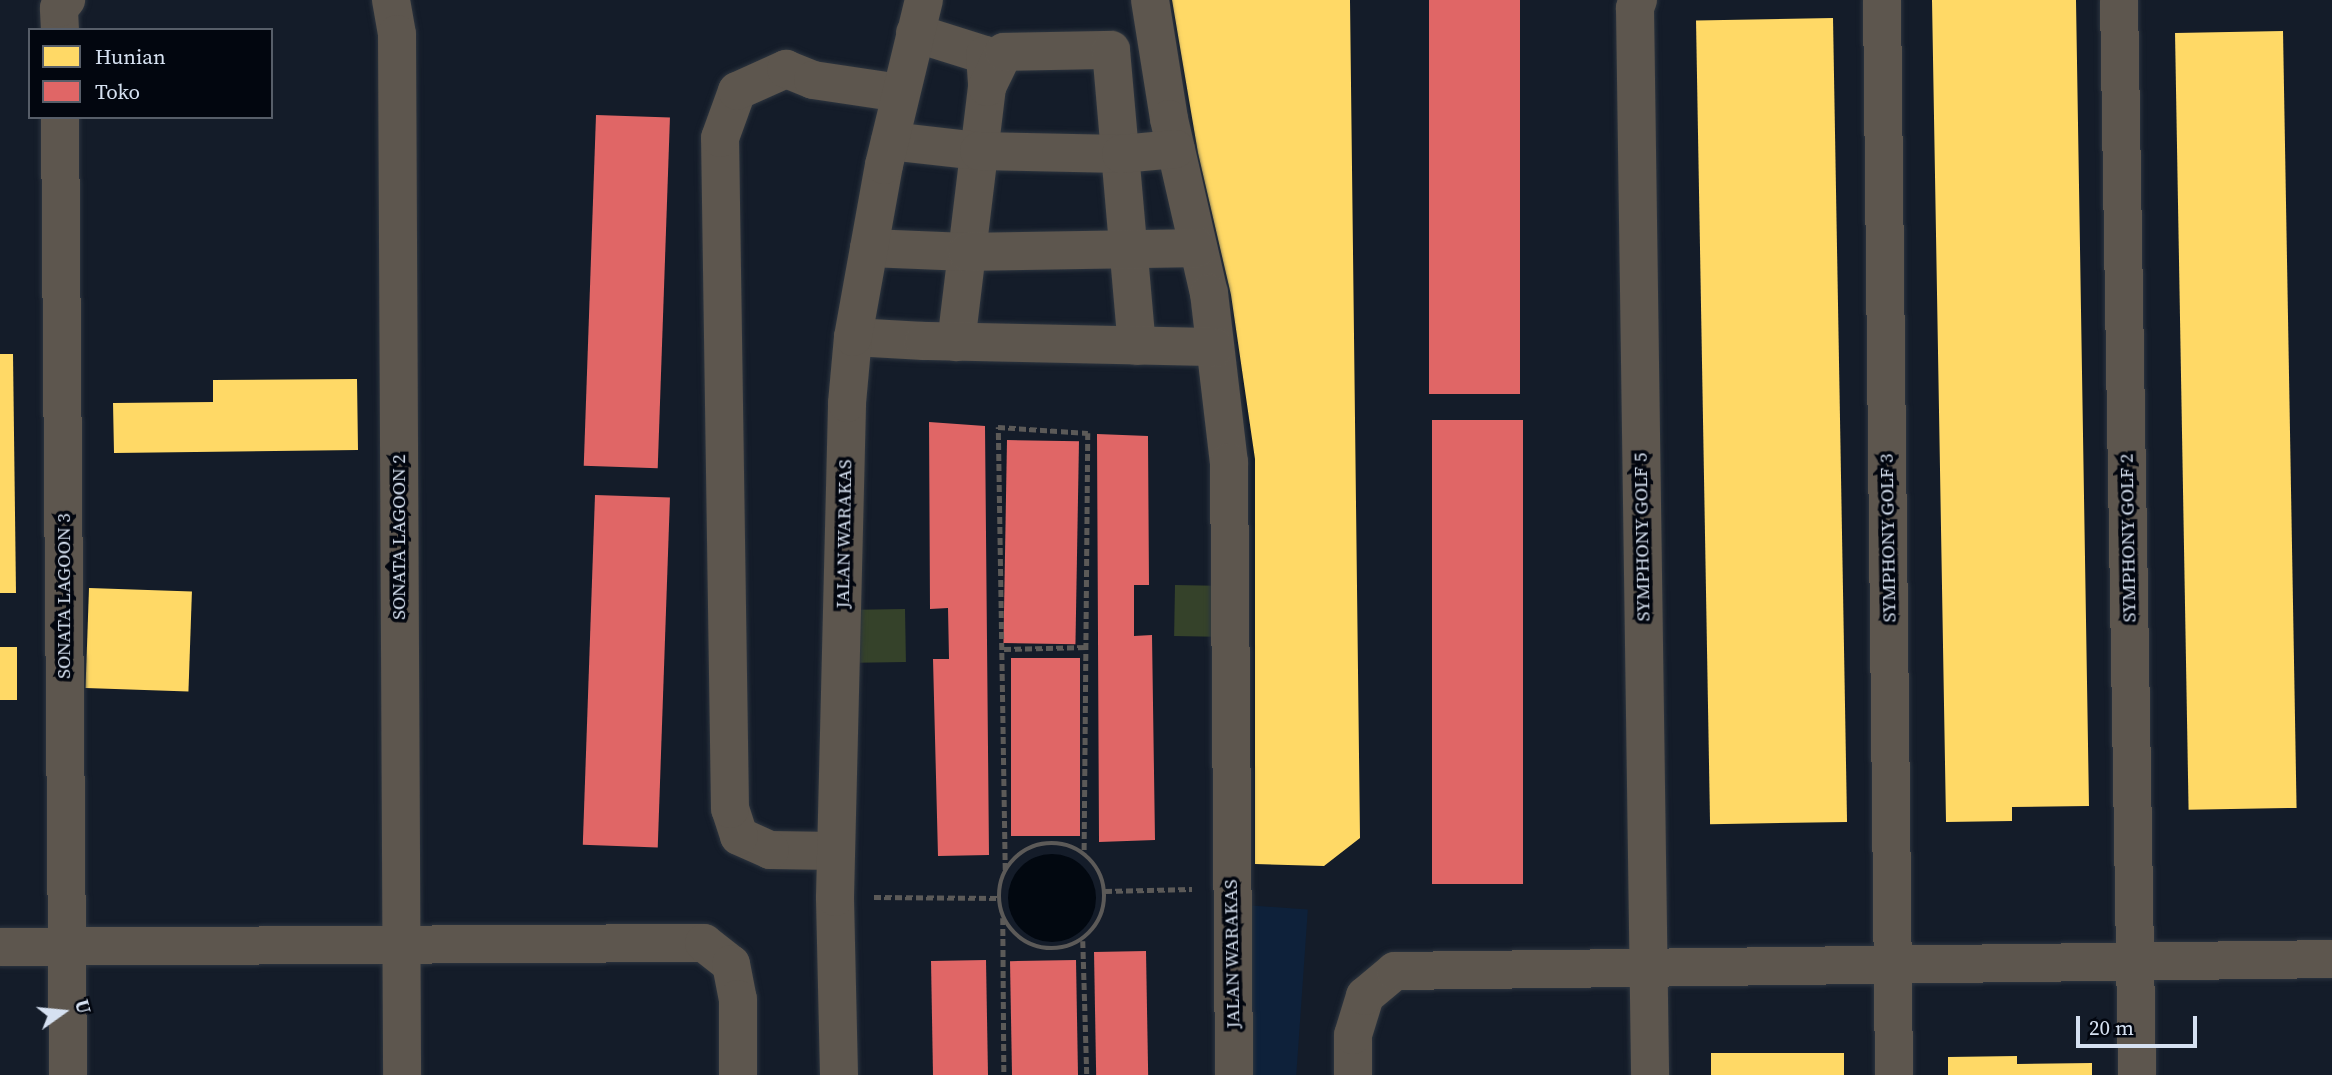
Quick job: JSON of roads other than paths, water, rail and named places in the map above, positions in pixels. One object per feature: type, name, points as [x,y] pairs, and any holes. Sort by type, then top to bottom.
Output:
[{"type":"street","points":[[60,28],[59,8],[66,0]]},
{"type":"street","name":"SONATA LAGOON 2","points":[[391,0],[397,34],[402,1075]]},
{"type":"street","name":"JALAN WARAKAS","points":[[1150,0],[1176,149],[1209,293],[1229,462],[1230,889],[1234,1075]]},
{"type":"street","name":"SYMPHONY GOLF 5","points":[[1638,0],[1635,8],[1650,1075]]},
{"type":"street","name":"SYMPHONY GOLF 3","points":[[1882,0],[1894,1075]]},
{"type":"street","name":"SYMPHONY GOLF 2","points":[[2119,0],[2137,1075]]},
{"type":"street","points":[[920,16],[985,55],[987,87],[956,342]]},
{"type":"street","name":"JALAN WARAKAS","points":[[839,1075],[835,897],[847,403],[853,337],[869,247],[900,93],[920,16]]},
{"type":"street","points":[[987,87],[1004,52],[1157,49]]},
{"type":"street","points":[[1111,50],[1137,346]]},
{"type":"street","points":[[836,850],[770,850],[739,836],[730,809],[720,138],[737,91],[786,69],[813,80],[900,93]]},
{"type":"street","name":"SONATA LAGOON 3","points":[[60,119],[68,1075]]},
{"type":"street","points":[[890,141],[979,151],[1121,154],[1176,149]]},
{"type":"street","points":[[869,247],[967,252],[1198,248]]},
{"type":"street","points":[[853,337],[956,342],[1215,347]]},
{"type":"street","points":[[0,947],[704,943],[731,964],[738,999],[738,1075]]},
{"type":"street","points":[[1353,1075],[1353,1035],[1365,996],[1395,971],[2332,959]]}]
